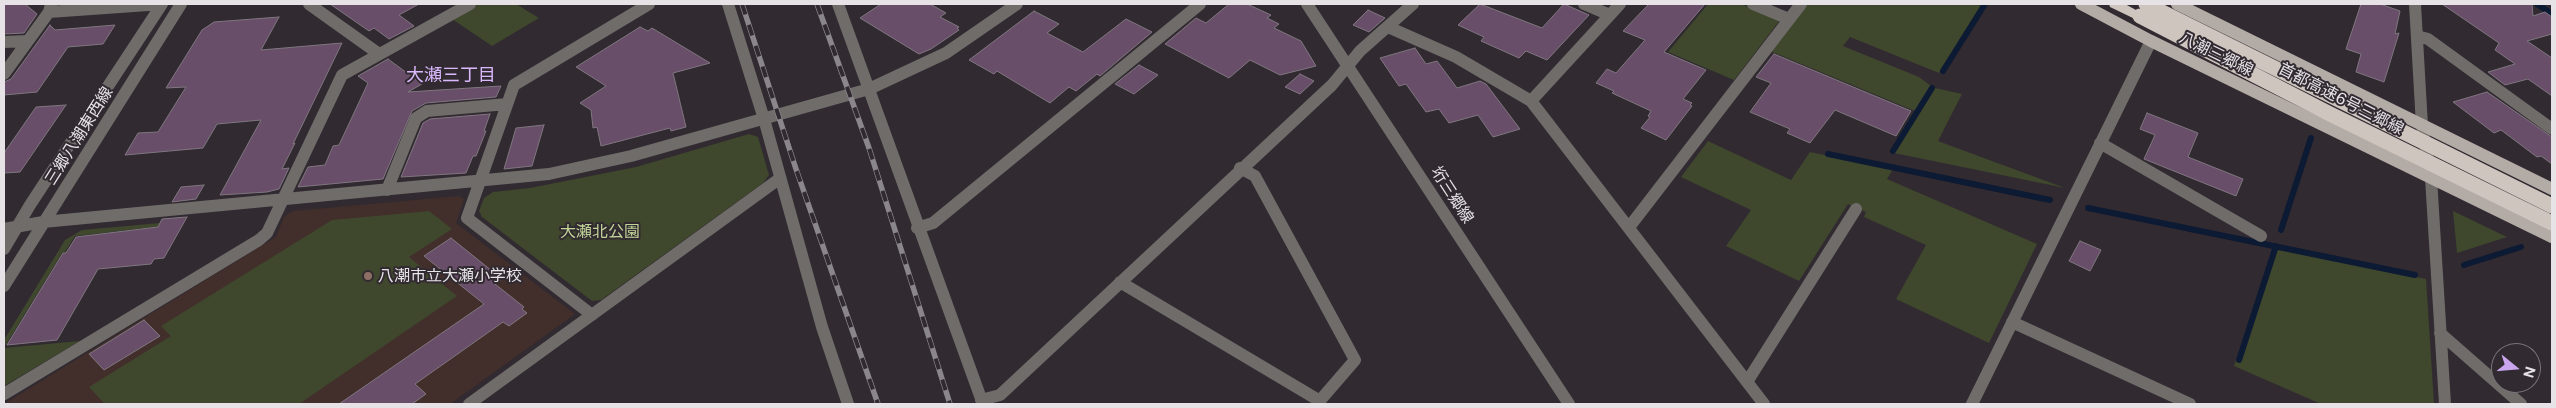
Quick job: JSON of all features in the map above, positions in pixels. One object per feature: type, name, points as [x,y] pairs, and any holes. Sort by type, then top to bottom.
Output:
[{"type":"highway","name":"首都高速6号三郷線","points":[[2115,4],[2319,108],[2552,223]]},
{"type":"highway","name":"首都高速6号三郷線","points":[[2146,4],[2552,206]]},
{"type":"main road","name":"八潮三郷線","points":[[2081,4],[2151,41],[2552,237]]},
{"type":"main road","name":"八潮三郷線","points":[[2177,4],[2552,189]]},
{"type":"street","points":[[4,74],[51,8],[162,4]]},
{"type":"street","name":"三郷八潮東西線","points":[[4,249],[10,229],[162,4]]},
{"type":"street","name":"三郷八潮東西線","points":[[4,286],[182,4]]},
{"type":"street","points":[[309,4],[379,54]]},
{"type":"street","points":[[4,394],[259,240],[267,233],[342,75],[470,4]]},
{"type":"street","points":[[592,315],[467,218],[514,85],[649,4]]},
{"type":"street","points":[[728,4],[764,119],[778,179],[822,327],[848,404]]},
{"type":"street","points":[[838,4],[917,228],[982,402],[1000,395],[1240,168],[1332,85],[1347,64],[1413,4]]},
{"type":"street","points":[[10,229],[43,222],[549,174],[595,164],[869,89],[946,53],[1017,4]]},
{"type":"street","points":[[917,228],[933,223],[1200,4]]},
{"type":"street","name":"垳三郷線","points":[[1307,4],[1569,404]]},
{"type":"street","points":[[1584,4],[1610,15]]},
{"type":"street","points":[[1531,100],[1620,4]]},
{"type":"street","points":[[1753,4],[1789,19]]},
{"type":"street","points":[[1630,226],[1801,4]]},
{"type":"street","points":[[2415,4],[2422,126],[2431,178],[2445,404]]},
{"type":"street","points":[[1388,27],[1456,57],[1531,100],[1630,226],[1764,404]]},
{"type":"street","points":[[2417,36],[2428,39],[2552,128]]},
{"type":"street","points":[[4,42],[28,40]]},
{"type":"street","points":[[1972,404],[2151,41]]},
{"type":"street","points":[[387,190],[416,118],[427,111],[507,104]]},
{"type":"street","points":[[2100,143],[2119,152],[2261,236]]},
{"type":"street","points":[[1120,282],[1319,402],[1355,360],[1255,176],[1240,168]]},
{"type":"street","points":[[469,404],[778,179]]},
{"type":"street","points":[[1747,382],[1856,209]]},
{"type":"street","points":[[2012,322],[2190,404]]},
{"type":"street","points":[[2440,333],[2521,404]]},
{"type":"shaded area","name":"八潮市立大瀬小学校","points":[[459,196],[464,199],[456,223],[575,314],[450,404],[4,404],[276,237],[284,217],[293,211]]},
{"type":"green space","points":[[479,4],[516,4],[539,18],[492,46],[452,19]]},
{"type":"green space","points":[[1708,4],[1741,4],[1780,20],[1734,80],[1668,52]]},
{"type":"green space","points":[[1806,4],[1976,4],[1981,6],[1939,73],[1850,37],[1843,46],[1919,77],[1931,86],[1915,111],[1770,51]]},
{"type":"green space","points":[[1935,88],[1962,94],[1938,141],[2065,188],[1894,153]]},
{"type":"green space","name":"大瀬北公園","points":[[749,134],[758,137],[769,175],[763,183],[601,300],[592,301],[482,217],[479,211],[484,198],[493,192],[530,188],[636,167]]},
{"type":"green space","points":[[1708,141],[1791,180],[1810,152],[1893,169],[1887,179],[2037,244],[1989,343],[1896,299],[1926,245],[1864,217],[1866,212],[1848,204],[1799,281],[1726,246],[1751,210],[1681,177]]},
{"type":"green space","points":[[429,211],[452,229],[409,257],[457,296],[299,404],[105,404],[89,387],[171,336],[161,326],[332,220]]},
{"type":"green space","points":[[2453,211],[2507,237],[2457,253]]},
{"type":"green space","points":[[182,221],[181,224],[75,236],[65,252],[62,253],[4,348],[4,340],[65,240],[82,230]]},
{"type":"green space","points":[[2273,248],[2426,279],[2434,404],[2321,404],[2234,366]]},
{"type":"green space","points":[[80,341],[4,386],[4,348]]},
{"type":"building","points":[[4,4],[25,4],[37,14],[24,33],[4,34]]},
{"type":"building","points":[[330,4],[419,4],[399,15],[414,26],[389,39],[374,28],[369,31]]},
{"type":"building","points":[[881,4],[930,4],[946,13],[940,17],[959,27],[957,28],[959,30],[931,49],[919,54],[860,18]]},
{"type":"building","points":[[1229,4],[1247,4],[1271,15],[1267,18],[1279,24],[1274,28],[1301,41],[1316,66],[1280,75],[1250,60],[1229,78],[1165,44],[1196,18],[1206,23]]},
{"type":"building","points":[[1480,4],[1542,28],[1564,4],[1589,15],[1547,60],[1526,51],[1519,58],[1481,41],[1484,37],[1458,25]]},
{"type":"building","points":[[1649,4],[1705,4],[1664,52],[1706,70],[1683,99],[1692,103],[1690,105],[1692,106],[1666,140],[1641,128],[1650,117],[1648,116],[1651,111],[1612,93],[1614,91],[1596,83],[1607,69],[1616,73],[1645,40],[1623,31]]},
{"type":"building","points":[[2361,4],[2380,4],[2400,11],[2395,34],[2399,33],[2384,82],[2356,72],[2361,54],[2346,49]]},
{"type":"building","points":[[2442,4],[2532,4],[2533,16],[2545,12],[2552,17],[2552,34],[2527,41],[2552,58],[2552,96],[2528,79],[2505,85],[2488,72],[2515,64],[2495,50],[2499,43]]},
{"type":"building","points":[[1368,10],[1385,18],[1369,32],[1353,25]]},
{"type":"building","points":[[1034,11],[1059,24],[1047,33],[1083,52],[1126,19],[1152,32],[1100,76],[1097,74],[1076,91],[1069,87],[1050,103],[997,71],[994,74],[969,60]]},
{"type":"building","points":[[279,17],[261,50],[342,43],[282,169],[289,168],[279,189],[267,192],[220,195],[261,120],[217,124],[203,148],[125,155],[138,133],[158,132],[186,87],[166,88],[202,30],[214,22]]},
{"type":"building","points":[[50,25],[55,30],[115,25],[103,44],[68,47],[37,92],[4,95],[4,82],[11,79]]},
{"type":"building","points":[[640,27],[648,31],[652,28],[710,63],[673,73],[686,127],[671,131],[670,128],[601,146],[597,127],[593,128],[591,110],[580,103],[606,86],[576,67]]},
{"type":"building","points":[[1415,48],[1426,64],[1437,61],[1457,88],[1480,81],[1486,84],[1520,129],[1493,137],[1478,115],[1449,123],[1439,109],[1426,112],[1406,84],[1399,86],[1380,58]]},
{"type":"building","points":[[1774,54],[1911,111],[1896,136],[1835,110],[1810,143],[1787,133],[1790,129],[1750,112],[1771,83],[1756,77]]},
{"type":"building","points":[[388,59],[422,84],[408,92],[501,86],[496,97],[426,103],[412,111],[383,179],[298,187],[308,167],[325,165],[333,146],[339,145],[368,83],[358,76]]},
{"type":"building","points":[[1139,65],[1158,75],[1134,94],[1115,84]]},
{"type":"building","points":[[1300,74],[1314,81],[1300,94],[1285,87]]},
{"type":"building","points":[[2487,92],[2552,137],[2552,164],[2541,156],[2537,157],[2501,130],[2494,133],[2453,102]]},
{"type":"building","points":[[66,105],[20,172],[4,173],[4,153],[36,107]]},
{"type":"building","points":[[2147,113],[2198,133],[2188,157],[2243,179],[2236,196],[2144,159],[2155,135],[2140,129]]},
{"type":"building","points":[[490,114],[484,131],[486,131],[476,156],[473,156],[466,173],[401,177],[423,123],[430,119]]},
{"type":"building","points":[[544,125],[532,166],[504,169],[516,128]]},
{"type":"building","points":[[204,185],[196,199],[172,202],[181,187]]},
{"type":"building","points":[[187,217],[164,258],[154,259],[151,264],[98,269],[57,340],[7,345],[63,253],[66,253],[76,237],[158,227],[162,219]]},
{"type":"building","points":[[451,238],[502,279],[495,284],[524,307],[522,309],[527,313],[509,326],[503,322],[415,384],[426,394],[412,404],[339,404],[484,304],[424,256]]},
{"type":"building","points":[[2080,241],[2101,250],[2090,271],[2069,261]]},
{"type":"building","points":[[144,320],[160,336],[104,370],[89,354]]},
{"type":"waterway","points":[[1943,71],[1985,4]]},
{"type":"waterway","points":[[2537,4],[2552,14]]},
{"type":"waterway","points":[[1893,151],[1932,88]]},
{"type":"waterway","points":[[2281,230],[2311,138]]},
{"type":"waterway","points":[[1828,154],[2050,200]]},
{"type":"waterway","points":[[2088,208],[2276,246]]},
{"type":"waterway","points":[[2239,360],[2276,246]]},
{"type":"waterway","points":[[2276,246],[2415,275]]},
{"type":"waterway","points":[[2464,265],[2521,247]]},
{"type":"railway","points":[[742,4],[796,169],[878,404]]},
{"type":"railway","points":[[817,4],[869,148],[950,404]]},
{"type":"place","name":"八潮市立大瀬小学校","points":[[368,276]]},
{"type":"district","name":"大瀬三丁目","points":[[451,75]]}]
